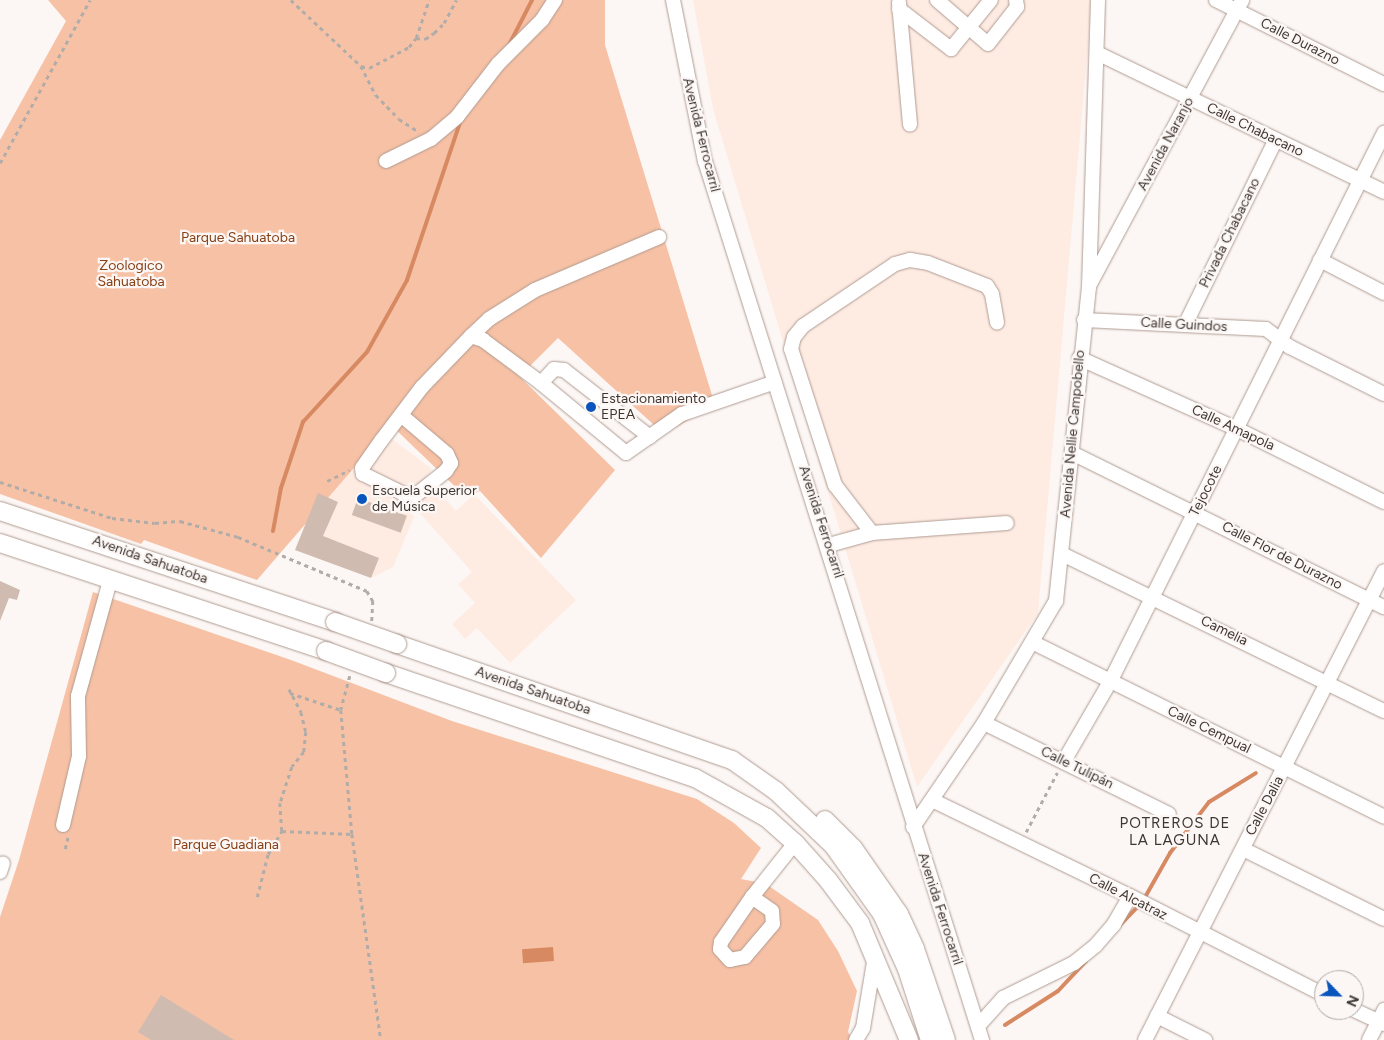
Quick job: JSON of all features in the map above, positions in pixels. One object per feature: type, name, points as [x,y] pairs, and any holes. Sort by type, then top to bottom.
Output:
[{"type":"main road","name":"Avenida Sahuatoba","points":[[0,511],[335,622],[732,760],[776,791],[810,822],[853,872],[882,914],[896,944],[930,1040]]},
{"type":"main road","points":[[0,543],[110,582],[326,651],[694,778],[767,818],[795,843],[828,880],[860,923],[909,1040]]},
{"type":"main road","points":[[732,760],[761,767],[781,782],[853,848],[880,882],[915,949],[946,1040]]},
{"type":"street","points":[[386,161],[431,139],[457,117],[498,64],[542,20],[555,0]]},
{"type":"street","name":"Avenida Ferrocarril","points":[[673,0],[703,152],[775,382],[829,545],[913,827],[982,1040]]},
{"type":"street","points":[[937,0],[984,43],[992,43],[1017,7],[1016,0]]},
{"type":"street","points":[[899,4],[946,48],[955,47],[991,0]]},
{"type":"street","name":"Avenida Nellie Campobello","points":[[913,827],[984,723],[1054,607],[1062,554],[1080,358],[1089,287],[1098,0]]},
{"type":"street","name":"Calle Durazno","points":[[1216,0],[1239,5],[1384,84]]},
{"type":"street","points":[[899,4],[910,125]]},
{"type":"street","name":"Avenida Naranjo","points":[[1089,287],[1239,5]]},
{"type":"street","name":"Calle Chabacano","points":[[1097,53],[1384,192]]},
{"type":"street","name":"Tejocote","points":[[1064,761],[1110,682],[1384,132]]},
{"type":"street","name":"Privada Chabacano","points":[[1185,324],[1276,141]]},
{"type":"street","points":[[401,414],[447,454],[451,463],[446,471],[412,498],[362,471],[401,414],[422,387],[489,319],[535,290],[659,237]]},
{"type":"street","points":[[872,533],[835,485],[791,349],[794,337],[802,326],[895,264],[910,260],[928,263],[987,286],[992,294],[997,323]]},
{"type":"street","points":[[1320,260],[1384,294]]},
{"type":"street","name":"Calle Guindos","points":[[1084,320],[1266,329],[1290,347],[1384,394]]},
{"type":"street","points":[[471,336],[482,339],[541,383],[620,452],[632,452],[682,414],[775,382]]},
{"type":"street","name":"Calle Amapola","points":[[1080,358],[1237,429],[1384,502]]},
{"type":"street","points":[[541,383],[554,369],[564,370],[650,437]]},
{"type":"street","name":"Calle Flor de Durazno","points":[[1072,452],[1384,608]]},
{"type":"street","points":[[829,545],[872,533],[1006,523]]},
{"type":"street","name":"Camelia","points":[[1062,554],[1328,681],[1384,711]]},
{"type":"street","name":"Calle Dalia","points":[[1145,1040],[1201,934],[1384,571]]},
{"type":"street","points":[[63,825],[79,756],[78,696],[110,582]]},
{"type":"street","name":"Calle Cempual","points":[[1034,643],[1384,817]]},
{"type":"street","name":"Calle Tulipán","points":[[984,723],[1169,814]]},
{"type":"street","name":"Calle Alcatraz","points":[[932,800],[1019,845],[1130,896],[1201,934],[1314,990]]},
{"type":"street","points":[[752,897],[772,911],[773,924],[745,957],[730,960],[723,956],[721,942],[752,897],[795,843]]},
{"type":"street","points":[[1243,849],[1384,919]]},
{"type":"street","points":[[978,1026],[1003,998],[1074,963],[1096,945],[1114,924],[1130,896]]},
{"type":"street","points":[[862,1036],[875,955]]},
{"type":"street","points":[[1364,1013],[1382,1019],[1369,1040]]},
{"type":"street","points":[[1157,1016],[1205,1040]]},
{"type":"path","points":[[0,162],[90,0]]},
{"type":"path","points":[[292,0],[361,66],[376,95],[399,119],[431,139]]},
{"type":"path","points":[[361,66],[375,65],[409,46],[416,38],[430,0]]},
{"type":"path","points":[[416,38],[425,39],[434,33],[444,23],[456,0]]},
{"type":"path","points":[[0,482],[112,518],[155,523],[180,521],[238,537],[367,591],[373,601],[370,625]]},
{"type":"path","points":[[352,672],[341,710],[352,834],[381,1040]]},
{"type":"path","points":[[257,897],[268,854],[282,831],[280,803],[292,768],[304,752],[306,732],[302,712],[289,689]]},
{"type":"path","points":[[290,693],[341,710]]},
{"type":"path","points":[[1019,845],[1064,761]]},
{"type":"path","points":[[282,831],[352,834]]},
{"type":"shaded area","points":[[693,0],[1092,0],[1038,613],[917,787],[713,109]]},
{"type":"shaded area","name":"Escuela Superior de Música","points":[[376,427],[432,469],[405,505],[414,517],[393,567],[371,578],[295,550],[318,493]]},
{"type":"shaded area","points":[[432,484],[456,511],[474,494],[576,600],[510,663],[477,628],[465,639],[452,624],[475,603],[458,584],[472,572],[411,503]]},
{"type":"shaded area","points":[[553,947],[554,961],[523,963],[522,949]]},
{"type":"green space","name":"Parque Sahuatoba","points":[[48,0],[605,0],[605,45],[715,405],[664,434],[558,338],[529,367],[478,336],[615,470],[541,558],[480,491],[466,497],[391,425],[257,580],[144,540],[141,544],[0,494],[0,140],[66,21]]},
{"type":"green space","name":"Parque Guadiana","points":[[93,592],[291,660],[452,721],[697,799],[734,823],[761,848],[741,879],[766,884],[818,920],[838,951],[857,991],[848,1032],[853,1040],[0,1040],[0,917],[19,860]]},
{"type":"building","name":"Escuela Superior de Música","points":[[318,493],[338,502],[323,536],[379,558],[371,578],[295,550]]},
{"type":"building","name":"Escuela Superior de Música","points":[[358,498],[407,516],[401,533],[352,515]]},
{"type":"building","points":[[0,581],[20,590],[17,600],[9,598],[0,621]]},
{"type":"building","points":[[161,995],[234,1040],[151,1040],[138,1032]]},
{"type":"waterway","points":[[508,47],[532,0]]},
{"type":"waterway","points":[[273,531],[281,488],[303,422],[367,352],[407,280],[461,120]]},
{"type":"waterway","points":[[1144,899],[1170,853],[1209,802],[1256,773]]},
{"type":"waterway","points":[[1120,925],[1139,905]]},
{"type":"waterway","points":[[1005,1025],[1058,991],[1086,961]]},
{"type":"place","name":"Estacionamiento EPEA","points":[[591,407]]},
{"type":"place","name":"Escuela Superior de Música","points":[[362,499]]},
{"type":"district","name":"POTREROS DE LA LAGUNA","points":[[1175,832]]},
{"type":"park label","name":"Zoologico Sahuatoba","points":[[131,274]]}]
